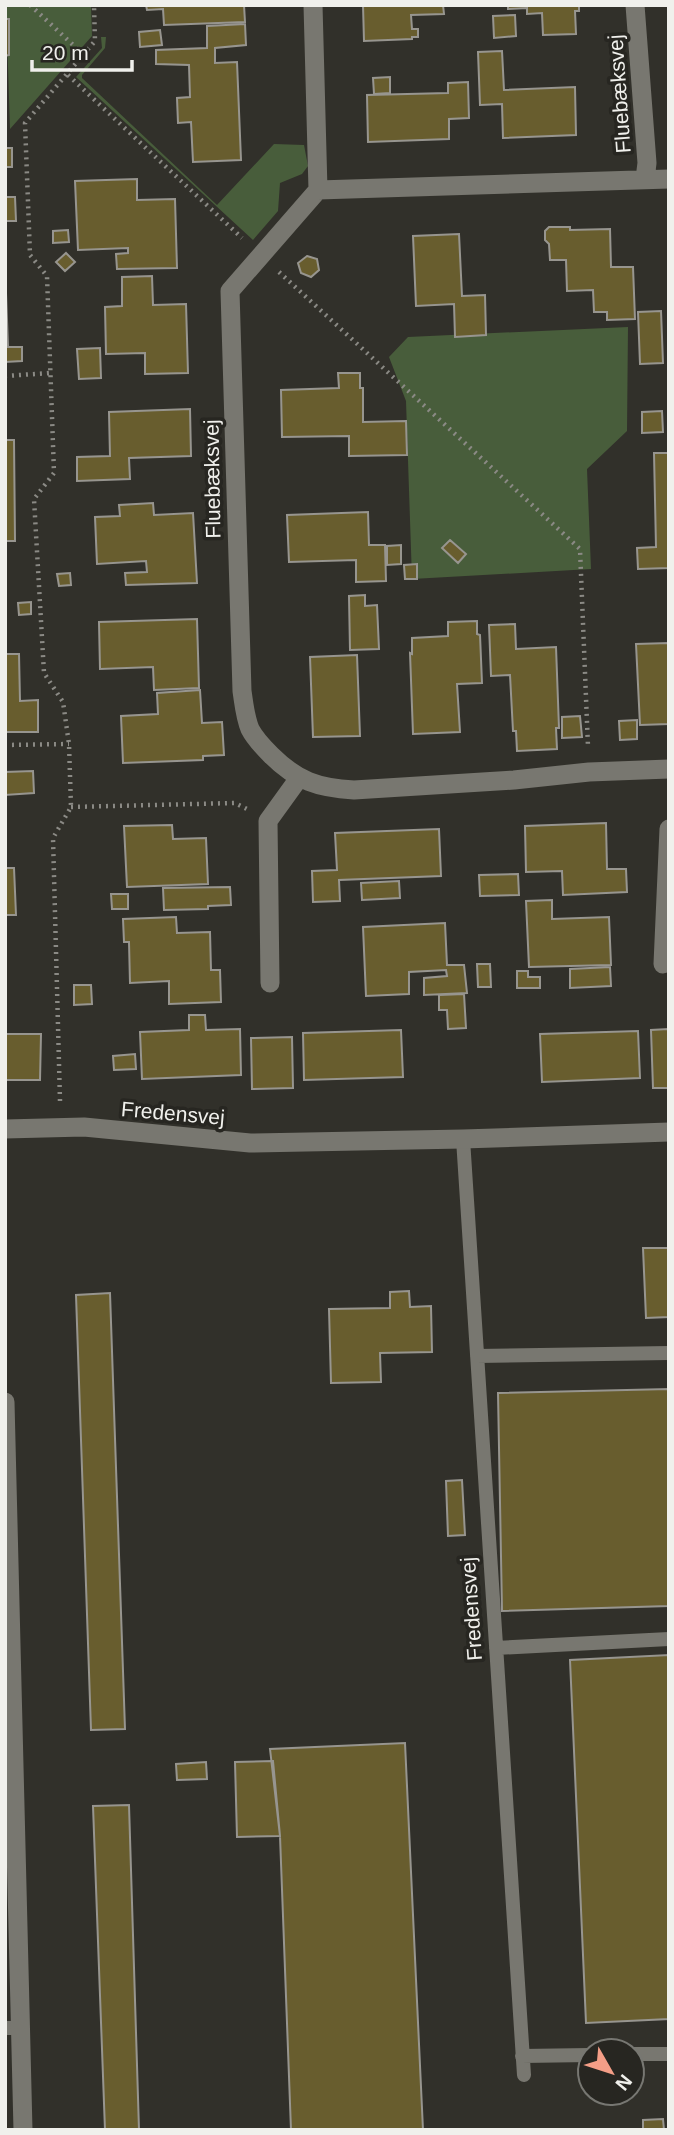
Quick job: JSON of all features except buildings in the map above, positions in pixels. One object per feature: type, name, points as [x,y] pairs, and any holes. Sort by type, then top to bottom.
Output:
[{"type":"street","points":[[313,5],[318,190]]},
{"type":"street","name":"Fluebæksvej","points":[[635,5],[647,163],[645,179]]},
{"type":"street","name":"Fluebæksvej","points":[[669,179],[318,190],[230,291],[242,691],[245,713],[255,737],[281,765],[299,778],[330,789],[354,790],[514,780],[589,772],[669,769]]},
{"type":"street","points":[[270,982],[268,821],[299,778]]},
{"type":"street","points":[[663,964],[669,829]]},
{"type":"street","name":"Fredensvej","points":[[5,1129],[84,1127],[250,1143],[669,1132]]},
{"type":"street","points":[[5,1402],[13,2028],[23,2130]]},
{"type":"lane","name":"Fredensvej","points":[[463,1139],[524,2075]]},
{"type":"lane","points":[[477,1356],[669,1353]]},
{"type":"lane","points":[[496,1648],[669,1639]]},
{"type":"lane","points":[[646,2054],[669,2054]]},
{"type":"lane","points":[[522,2056],[576,2055]]},
{"type":"path","points":[[30,5],[84,55]]},
{"type":"path","points":[[61,1128],[53,838],[71,807],[69,744],[63,702],[44,673],[34,499],[54,473],[47,276],[30,255],[25,123],[96,41],[94,5]]},
{"type":"path","points":[[68,75],[580,549],[589,772]]},
{"type":"path","points":[[5,376],[50,373]]},
{"type":"path","points":[[5,745],[69,744]]},
{"type":"path","points":[[71,807],[235,803],[268,821]]},
{"type":"green space","points":[[6,5],[91,5],[92,36],[10,129]]},
{"type":"green space","points":[[101,37],[106,37],[105,48],[82,78],[217,205],[274,144],[304,145],[308,166],[302,174],[280,183],[278,211],[253,240],[76,77],[102,48]]},
{"type":"green space","points":[[628,327],[627,431],[587,469],[591,569],[412,579],[406,401],[389,357],[408,337]]}]
